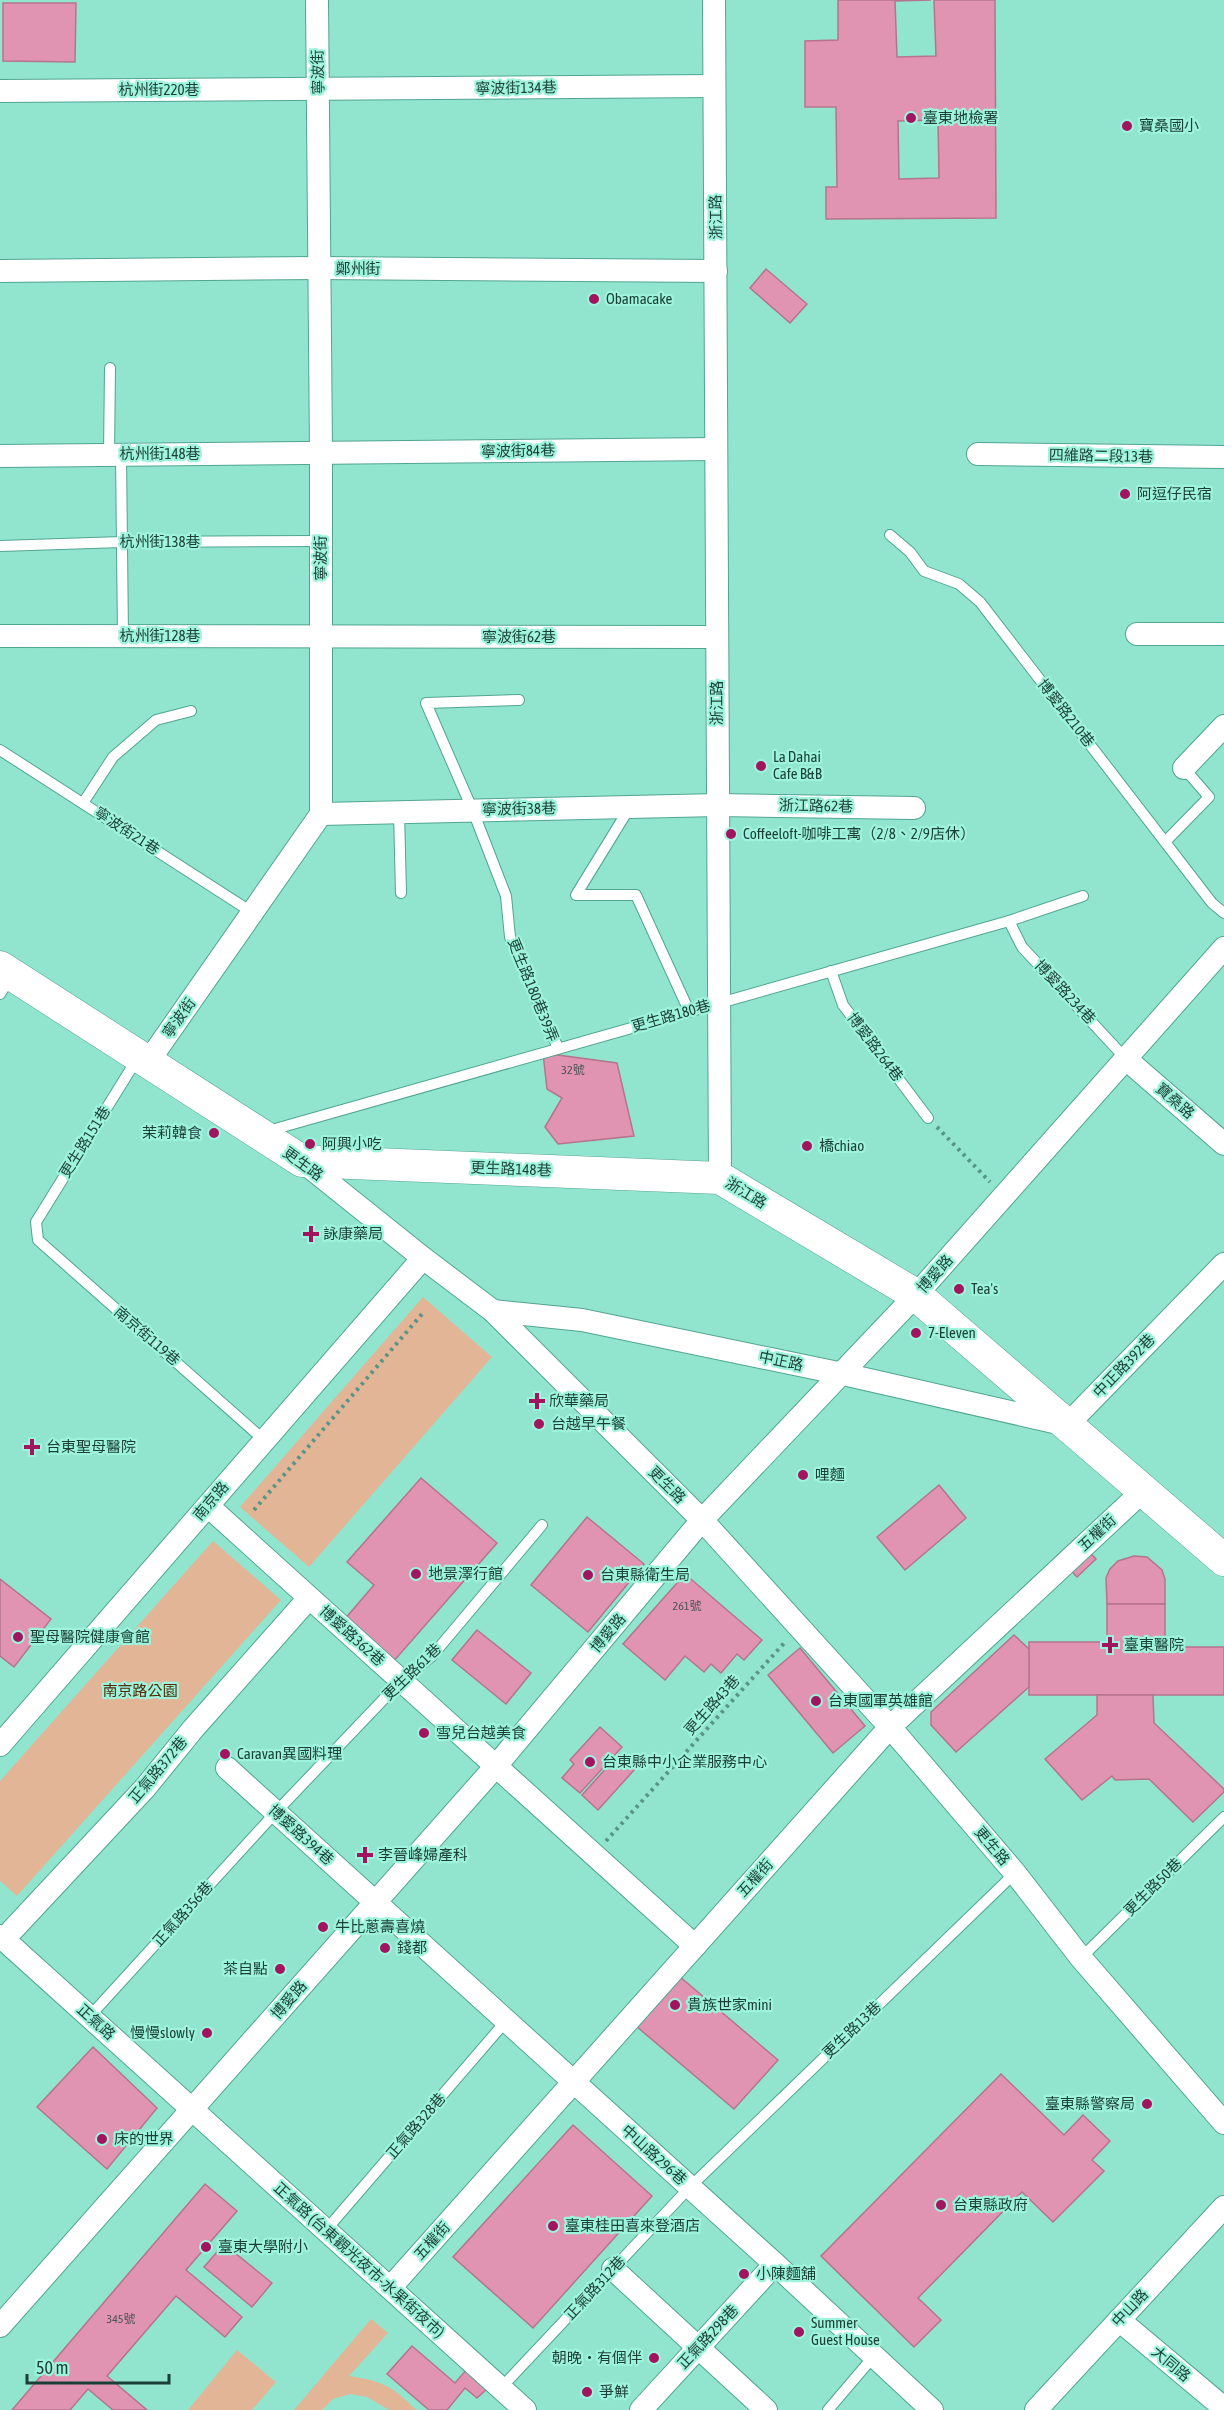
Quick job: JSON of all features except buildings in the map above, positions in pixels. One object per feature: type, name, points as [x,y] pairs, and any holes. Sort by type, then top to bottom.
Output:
[{"type":"street","name":"寧波街","points":[[143,1059],[253,913],[321,814],[321,453],[316,0]]},
{"type":"street","name":"浙江路","points":[[714,0],[720,1178],[916,1295]]},
{"type":"street","name":"寧波街134巷","points":[[318,89],[714,86]]},
{"type":"street","name":"杭州街220巷","points":[[0,91],[318,89]]},
{"type":"street","name":"鄭州街","points":[[0,271],[318,268],[716,271]]},
{"type":"street","name":"寧波街84巷","points":[[321,453],[716,449]]},
{"type":"street","name":"杭州街148巷","points":[[0,456],[321,453]]},
{"type":"street","name":"四維路二段13巷","points":[[978,454],[1224,457]]},
{"type":"street","points":[[1137,634],[1224,634]]},
{"type":"street","name":"杭州街128巷","points":[[0,636],[321,636]]},
{"type":"street","name":"寧波街62巷","points":[[321,636],[717,637]]},
{"type":"street","points":[[1184,768],[1224,726]]},
{"type":"street","name":"寧波街38巷","points":[[321,814],[718,805]]},
{"type":"street","name":"浙江路62巷","points":[[718,805],[914,808]]},
{"type":"street","name":"博愛路","points":[[2,2320],[496,1767],[702,1520],[916,1295],[1224,948]]},
{"type":"street","name":"更生路","points":[[4,979],[143,1059],[302,1161],[493,1311],[702,1520],[800,1626],[1015,1873],[1082,1958],[1224,2123]]},
{"type":"street","name":"寶桑路","points":[[1126,1059],[1224,1144]]},
{"type":"street","name":"更生路148巷","points":[[302,1161],[720,1178]]},
{"type":"street","name":"南京路","points":[[0,1745],[423,1258]]},
{"type":"street","name":"中正路392巷","points":[[1067,1425],[1180,1306],[1224,1264]]},
{"type":"street","name":"中正路","points":[[916,1295],[1224,1560]]},
{"type":"street","name":"中正路","points":[[493,1311],[582,1320],[843,1374],[1067,1425]]},
{"type":"street","name":"五權街","points":[[390,2288],[890,1727],[1144,1490]]},
{"type":"street","name":"博愛路362巷","points":[[208,1506],[695,1946]]},
{"type":"street","name":"正氣路372巷","points":[[2,1937],[145,1788],[193,1729],[309,1598]]},
{"type":"street","name":"博愛路394巷","points":[[227,1768],[375,1902]]},
{"type":"street","name":"中山路296巷","points":[[375,1902],[775,2264],[932,2410]]},
{"type":"street","name":"正氣路","points":[[2,1937],[192,2110]]},
{"type":"street","name":"正氣路 (台東觀光夜市-水果街夜市)","points":[[192,2110],[525,2410]]},
{"type":"street","name":"中山路","points":[[1036,2410],[1224,2207]]},
{"type":"street","name":"正氣路298巷","points":[[641,2410],[775,2264]]},
{"type":"street","points":[[613,2269],[766,2410]]},
{"type":"street","name":"大同路","points":[[1119,2320],[1224,2408]]},
{"type":"lane","points":[[110,368],[122,542],[123,636]]},
{"type":"lane","name":"博愛路210巷","points":[[890,535],[910,552],[924,570],[959,584],[980,602],[1212,903],[1224,913]]},
{"type":"lane","name":"杭州街138巷","points":[[0,546],[122,542],[321,541]]},
{"type":"lane","name":"更生路180巷39弄","points":[[519,700],[426,703],[473,811],[506,896],[510,937],[558,1048]]},
{"type":"lane","points":[[83,803],[113,756],[156,720],[190,711]]},
{"type":"lane","name":"寧波街21巷","points":[[0,750],[253,913]]},
{"type":"lane","points":[[1165,842],[1209,797],[1184,768]]},
{"type":"lane","points":[[630,807],[576,895],[636,895],[689,1011]]},
{"type":"lane","points":[[399,813],[401,892]]},
{"type":"lane","name":"更生路180巷","points":[[259,1134],[1009,921],[1083,896]]},
{"type":"lane","name":"博愛路234巷","points":[[1009,921],[1022,947],[1126,1059]]},
{"type":"lane","name":"博愛路264巷","points":[[831,971],[843,1005],[928,1118]]},
{"type":"lane","name":"更生路151巷","points":[[36,1229],[36,1222],[143,1059]]},
{"type":"lane","name":"南京街119巷","points":[[36,1229],[38,1240],[264,1440]]},
{"type":"lane","name":"更生路61巷","points":[[276,1812],[401,1681],[432,1656],[542,1524]]},
{"type":"lane","name":"正氣路356巷","points":[[90,2016],[276,1812]]},
{"type":"lane","name":"更生路50巷","points":[[1082,1958],[1224,1817]]},
{"type":"lane","name":"更生路13巷","points":[[690,2187],[1015,1873]]},
{"type":"lane","name":"正氣路328巷","points":[[326,2230],[506,2021]]},
{"type":"lane","name":"正氣路312巷","points":[[501,2388],[690,2187]]},
{"type":"lane","points":[[828,2410],[874,2356]]},
{"type":"path","points":[[928,1118],[1004,1196]]},
{"type":"path","points":[[254,1510],[422,1314]]},
{"type":"path","name":"更生路43巷","points":[[594,1855],[800,1626]]},
{"type":"green space","points":[[423,1297],[492,1357],[309,1567],[240,1507]]},
{"type":"green space","name":"南京路公園","points":[[213,1541],[281,1600],[17,1896],[0,1881],[0,1781]]},
{"type":"green space","points":[[371,2319],[388,2333],[349,2376],[386,2386],[416,2410],[389,2410],[367,2397],[350,2394],[333,2399],[322,2410],[294,2410]]},
{"type":"green space","points":[[237,2350],[276,2382],[252,2410],[188,2410]]},
{"type":"place","name":"臺東地檢署","points":[[911,118]]},
{"type":"place","name":"寶桑國小","points":[[1127,126]]},
{"type":"place","name":"Obamacake","points":[[594,299]]},
{"type":"place","name":"阿逗仔民宿","points":[[1125,494]]},
{"type":"place","name":"La Dahai Cafe B&B","points":[[761,766]]},
{"type":"place","name":"Coffeeloft-咖啡工寓（2/8、2/9店休）","points":[[731,834]]},
{"type":"place","name":"茉莉韓食","points":[[214,1133]]},
{"type":"place","name":"阿興小吃","points":[[310,1144]]},
{"type":"place","name":"橋chiao","points":[[807,1146]]},
{"type":"place","name":"詠康藥局","points":[[311,1234]]},
{"type":"place","name":"Tea's","points":[[959,1289]]},
{"type":"place","name":"7-Eleven","points":[[916,1333]]},
{"type":"place","name":"欣華藥局","points":[[537,1401]]},
{"type":"place","name":"台越早午餐","points":[[539,1424]]},
{"type":"place","name":"台東聖母醫院","points":[[32,1447]]},
{"type":"place","name":"哩麵","points":[[803,1475]]},
{"type":"place","name":"地景澤行館","points":[[416,1574]]},
{"type":"place","name":"台東縣衛生局","points":[[588,1575]]},
{"type":"place","name":"聖母醫院健康會館","points":[[18,1637]]},
{"type":"place","name":"臺東醫院","points":[[1110,1645]]},
{"type":"place","name":"台東國軍英雄館","points":[[816,1701]]},
{"type":"place","name":"雪兒台越美食","points":[[424,1733]]},
{"type":"place","name":"Caravan異國料理","points":[[225,1754]]},
{"type":"place","name":"台東縣中小企業服務中心","points":[[590,1762]]},
{"type":"place","name":"李晉峰婦產科","points":[[365,1855]]},
{"type":"place","name":"牛比蔥壽喜燒","points":[[323,1927]]},
{"type":"place","name":"錢都","points":[[385,1948]]},
{"type":"place","name":"茶自點","points":[[280,1969]]},
{"type":"place","name":"貴族世家mini","points":[[675,2005]]},
{"type":"place","name":"慢慢slowly","points":[[207,2033]]},
{"type":"place","name":"臺東縣警察局","points":[[1147,2104]]},
{"type":"place","name":"床的世界","points":[[102,2139]]},
{"type":"place","name":"台東縣政府","points":[[941,2205]]},
{"type":"place","name":"臺東桂田喜來登酒店","points":[[553,2226]]},
{"type":"place","name":"臺東大學附小","points":[[206,2247]]},
{"type":"place","name":"小陳麵舖","points":[[744,2274]]},
{"type":"place","name":"Summer Guest House","points":[[799,2332]]},
{"type":"place","name":"朝晚‧有個伴","points":[[654,2358]]},
{"type":"place","name":"爭鮮","points":[[587,2392]]}]
